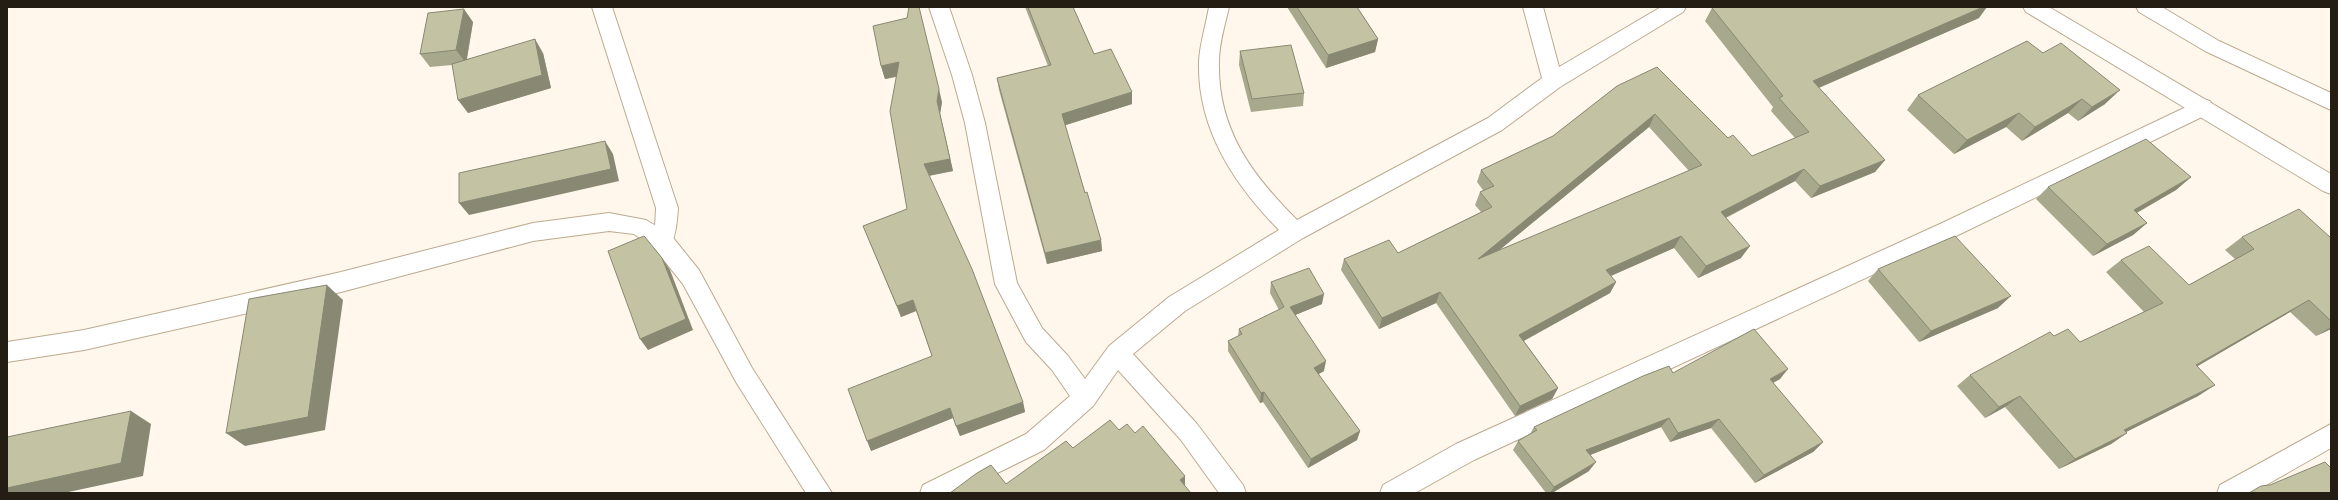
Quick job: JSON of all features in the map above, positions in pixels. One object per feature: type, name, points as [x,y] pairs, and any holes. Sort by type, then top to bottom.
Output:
[{"type":"street","points":[[602,7],[650,152],[666,208],[666,227],[662,241]]},
{"type":"street","points":[[939,7],[962,75],[975,124],[1006,284],[1034,335],[1060,362],[1085,398]]},
{"type":"street","points":[[1219,7],[1209,60],[1211,94],[1223,137],[1237,165],[1255,190],[1295,232]]},
{"type":"street","points":[[1533,7],[1553,81]]},
{"type":"street","points":[[932,493],[1035,442],[1085,398],[1117,353],[1176,304],[1295,232],[1495,124],[1553,81],[1676,7]]},
{"type":"street","points":[[2033,7],[2203,107],[2331,185]]},
{"type":"street","points":[[2146,7],[2212,46],[2331,102]]},
{"type":"street","points":[[1392,493],[1465,452],[1934,236],[2203,107]]},
{"type":"street","points":[[7,352],[84,340],[171,321],[341,282],[533,232],[609,222],[638,226],[662,241],[691,277],[744,375],[820,493]]},
{"type":"street","points":[[1117,353],[1189,432],[1234,493]]},
{"type":"street","points":[[2229,493],[2331,435]]},
{"type":"building","points":[[909,7],[919,7],[939,89],[937,101],[950,159],[924,164],[972,269],[1023,402],[956,426],[950,408],[867,441],[848,389],[932,356],[913,300],[897,306],[863,226],[907,209],[890,111],[899,62],[881,66],[873,26],[907,18]]},
{"type":"building","points":[[1028,7],[1073,7],[1094,54],[1111,49],[1132,92],[1062,114],[1085,193],[1087,192],[1101,240],[1045,253],[997,78],[1051,65]]},
{"type":"building","points":[[1297,7],[1357,7],[1378,39],[1328,55]]},
{"type":"building","points":[[1983,7],[1813,81],[1885,160],[1820,186],[1804,169],[1721,212],[1750,246],[1706,266],[1681,236],[1606,270],[1616,282],[1519,335],[1558,388],[1520,406],[1440,292],[1382,318],[1344,259],[1389,240],[1398,253],[1492,207],[1480,192],[1494,186],[1481,170],[1553,136],[1617,86],[1657,67],[1728,138],[1733,135],[1752,156],[1809,132],[1779,98],[1783,96],[1712,8]],"holes":[[[1655,114],[1702,165],[1478,259]]]},
{"type":"building","points":[[464,9],[456,50],[420,54],[428,13]]},
{"type":"building","points":[[535,39],[542,75],[458,100],[452,64]]},
{"type":"building","points":[[2027,41],[2043,53],[2061,43],[2120,90],[2092,107],[2082,99],[2035,127],[2019,113],[1967,140],[1918,95]]},
{"type":"building","points":[[1291,45],[1304,93],[1252,99],[1240,51]]},
{"type":"building","points":[[2146,139],[2191,177],[2134,210],[2147,223],[2107,244],[2048,187]]},
{"type":"building","points":[[605,141],[611,169],[459,203],[459,173]]},
{"type":"building","points":[[2299,209],[2331,238],[2331,321],[2309,300],[2196,365],[2215,385],[2124,430],[2127,433],[2075,459],[2020,396],[1999,407],[1970,375],[2050,332],[2054,336],[2068,329],[2080,342],[2163,303],[2121,260],[2149,246],[2189,285],[2254,249],[2242,237]]},
{"type":"building","points":[[644,236],[662,258],[686,319],[640,339],[608,251]]},
{"type":"building","points":[[1955,236],[2011,296],[1931,331],[1878,269]]},
{"type":"building","points":[[1309,268],[1324,294],[1290,307],[1326,361],[1314,368],[1360,431],[1311,459],[1264,392],[1261,393],[1228,341],[1242,334],[1239,329],[1284,307],[1271,282]]},
{"type":"building","points":[[327,285],[308,417],[226,433],[249,299]]},
{"type":"building","points":[[1754,329],[1788,369],[1770,379],[1823,442],[1764,475],[1719,419],[1678,433],[1669,418],[1586,450],[1596,462],[1554,487],[1518,441],[1537,430],[1534,427],[1643,376],[1669,366],[1673,373]]},
{"type":"building","points":[[131,411],[121,463],[7,488],[7,437]]},
{"type":"building","points":[[1110,420],[1119,430],[1127,424],[1135,433],[1143,426],[1185,476],[1180,480],[1191,493],[950,493],[977,473],[991,465],[1006,484],[1066,441],[1073,448]]},
{"type":"building","points":[[2325,462],[2331,468],[2331,493],[2249,493],[2261,486],[2270,485]]}]
